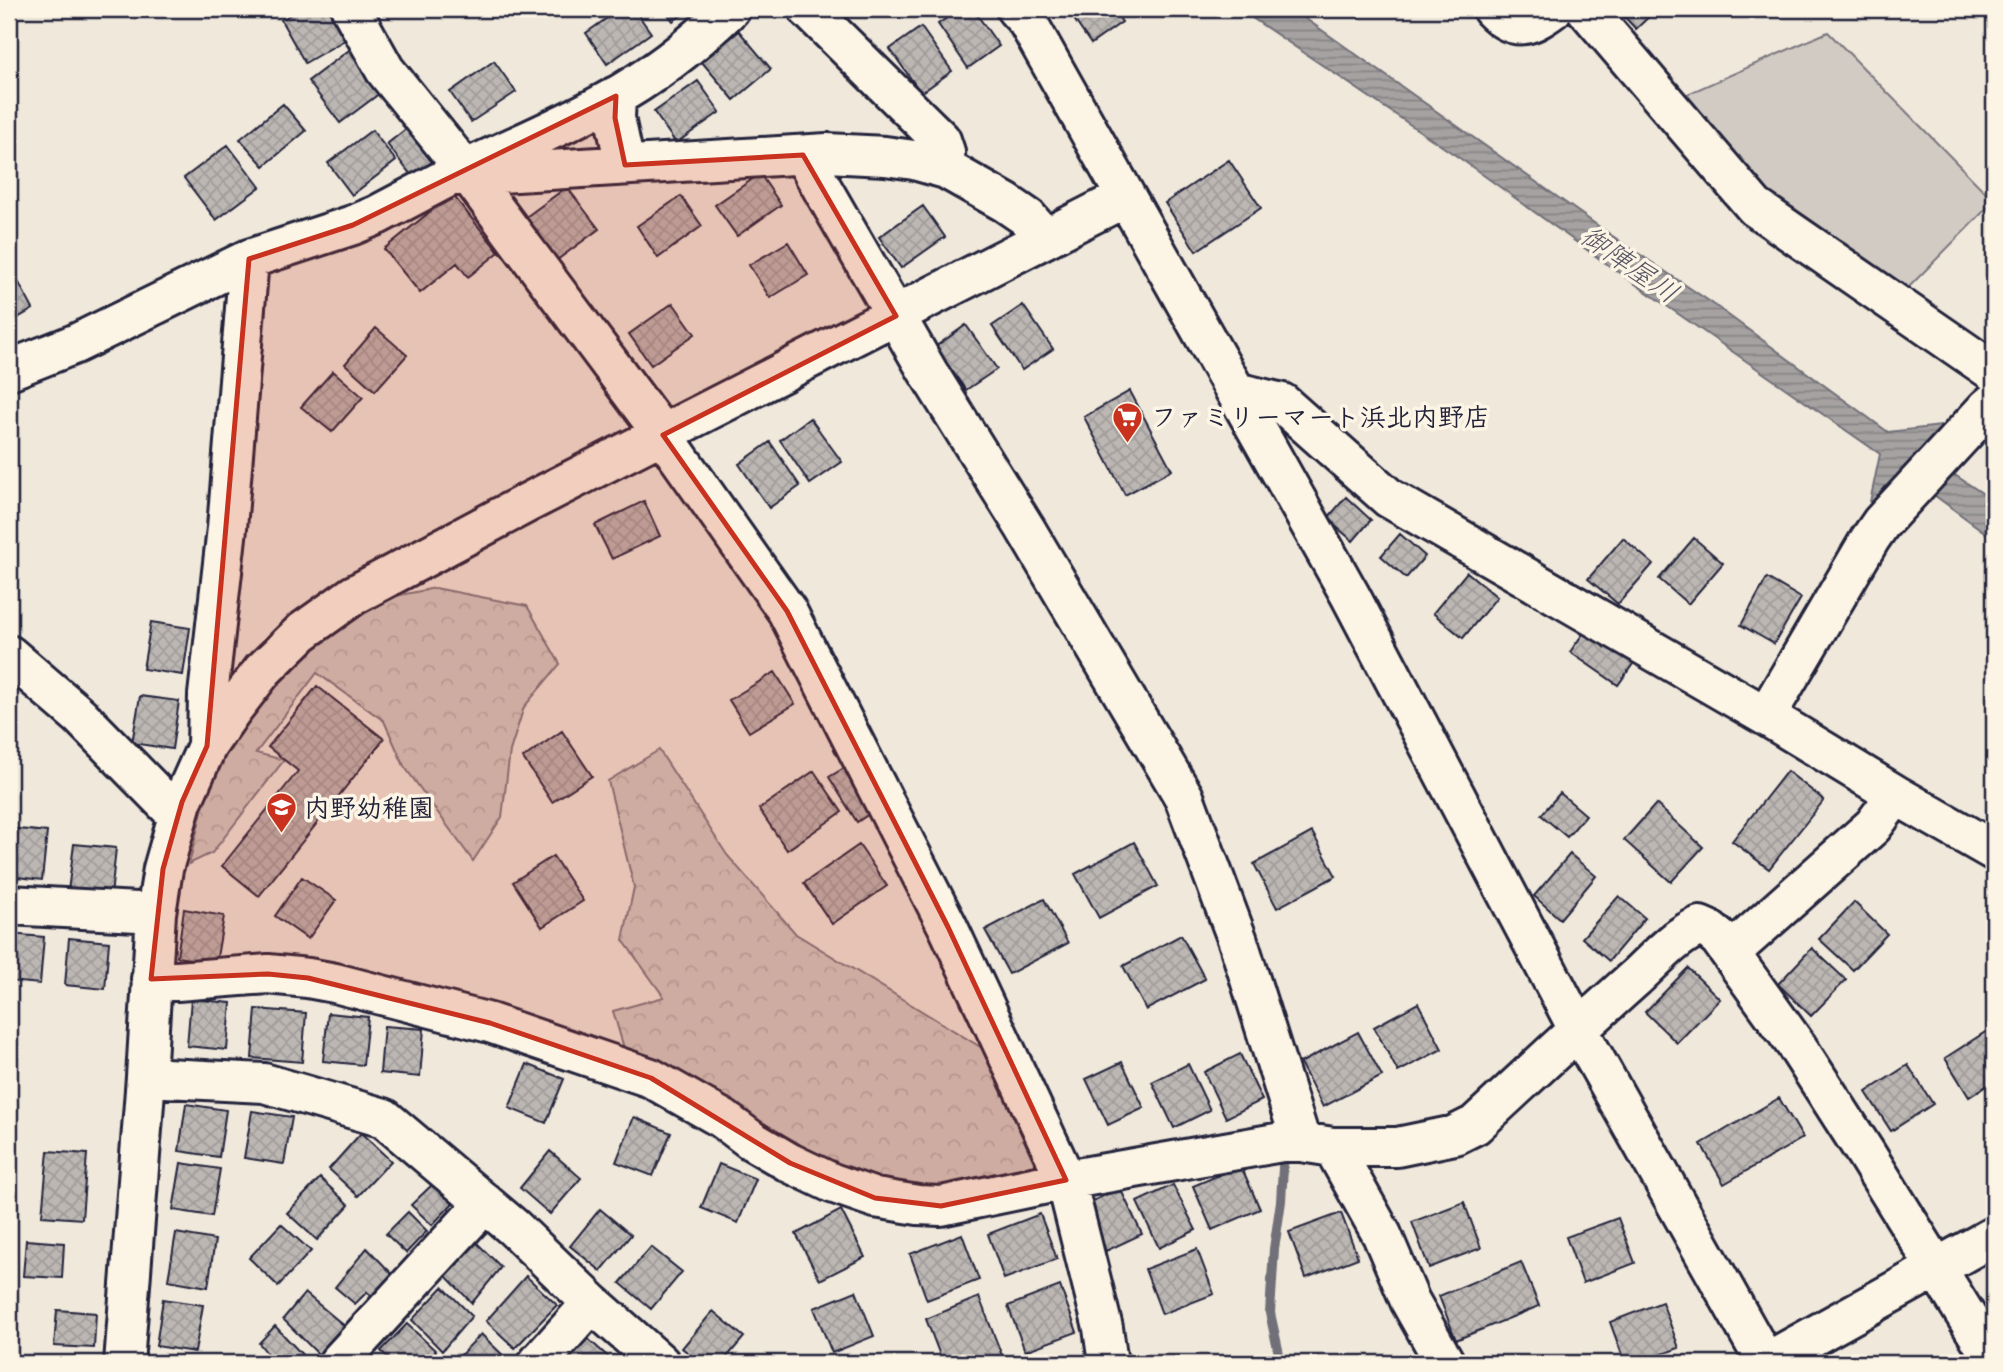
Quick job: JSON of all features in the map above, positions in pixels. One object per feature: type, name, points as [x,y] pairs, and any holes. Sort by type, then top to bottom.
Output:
[{"type":"street","points":[[351,9],[385,70],[467,173],[663,435],[787,611],[948,927],[1066,1180],[1103,1328],[1108,1363]]},
{"type":"street","points":[[467,173],[641,82],[687,49],[730,9]]},
{"type":"street","points":[[808,9],[941,140],[946,169]]},
{"type":"street","points":[[1016,9],[1027,21],[1350,596],[1578,1029],[1765,1363],[1994,1236]]},
{"type":"street","points":[[1492,9],[1502,19],[1517,25],[1528,24],[1553,9]]},
{"type":"street","points":[[1586,9],[1755,207],[1994,372]]},
{"type":"street","points":[[616,96],[615,117],[625,165]]},
{"type":"street","points":[[9,370],[75,344],[249,259],[353,225],[451,176],[467,173],[827,153],[885,156],[914,160],[946,169],[1028,218],[1045,237]]},
{"type":"street","points":[[803,155],[928,372],[1025,528],[1184,797],[1317,1144],[1382,1235],[1410,1301],[1445,1363]]},
{"type":"street","points":[[124,1363],[156,913],[163,869],[177,815],[207,746],[263,670],[302,632],[340,604],[527,503],[1126,197]]},
{"type":"street","points":[[207,746],[208,695],[227,528],[249,259]]},
{"type":"street","points":[[1236,392],[1282,403],[1389,498],[1994,851]]},
{"type":"street","points":[[1766,716],[1881,523],[1994,402]]},
{"type":"street","points":[[9,655],[80,716],[177,815]]},
{"type":"street","points":[[1730,953],[1872,826],[1896,795]]},
{"type":"street","points":[[9,905],[156,913]]},
{"type":"street","points":[[151,979],[200,980],[268,974],[308,978],[346,985],[490,1023],[651,1078],[723,1119],[751,1140],[790,1163],[832,1183],[875,1198],[941,1206],[1066,1180],[1282,1142],[1397,1147],[1455,1135],[1475,1125],[1689,930],[1700,926],[1718,938],[1796,1045],[1994,1361]]},
{"type":"street","points":[[146,1077],[264,1083],[384,1118],[513,1227],[592,1303],[660,1363]]},
{"type":"street","points":[[338,1363],[485,1203]]},
{"type":"street","points":[[538,1363],[592,1303]]},
{"type":"highlighted area","points":[[616,96],[615,118],[625,165],[803,155],[896,316],[663,435],[787,611],[948,927],[1066,1180],[941,1206],[875,1198],[790,1163],[651,1078],[490,1023],[308,978],[268,974],[151,979],[163,869],[182,802],[207,746],[249,259],[353,225]]},
{"type":"green space","points":[[1828,32],[1994,201],[1905,291],[1762,213],[1667,103]]},
{"type":"green space","points":[[435,588],[527,606],[560,664],[524,707],[510,751],[502,817],[473,861],[404,766],[384,721],[317,673],[256,753],[284,760],[212,853],[189,864],[211,774],[255,710],[332,609]]},
{"type":"green space","points":[[659,750],[727,855],[796,934],[982,1048],[1042,1180],[919,1198],[809,1158],[626,1055],[613,1011],[664,997],[623,940],[634,887],[608,781]]},
{"type":"water","name":"御陣屋川","points":[[1239,9],[1292,9],[1611,235],[1709,301],[1888,432],[1950,425],[1925,455],[1994,501],[1994,539],[1908,476],[1881,510],[1870,502],[1880,454],[1615,270],[1461,159]]},
{"type":"building","points":[[300,9],[334,9],[350,37],[305,63],[281,20]]},
{"type":"building","points":[[620,9],[634,9],[651,33],[607,64],[586,33]]},
{"type":"building","points":[[664,9],[691,9],[673,21]]},
{"type":"building","points":[[959,9],[973,9],[999,46],[968,68],[938,24]]},
{"type":"building","points":[[1067,9],[1113,9],[1122,22],[1091,44]]},
{"type":"building","points":[[1617,9],[1657,9],[1636,29]]},
{"type":"building","points":[[921,27],[952,71],[921,93],[890,49]]},
{"type":"building","points":[[739,31],[771,69],[734,100],[702,62]]},
{"type":"building","points":[[352,48],[384,90],[340,123],[308,81]]},
{"type":"building","points":[[494,61],[516,92],[471,122],[450,92]]},
{"type":"building","points":[[698,81],[720,112],[676,143],[654,112]]},
{"type":"building","points":[[283,104],[306,131],[264,166],[240,139]]},
{"type":"building","points":[[411,125],[443,165],[418,184],[387,144]]},
{"type":"building","points":[[372,130],[396,161],[352,195],[328,163]]},
{"type":"building","points":[[228,145],[260,187],[216,220],[184,178]]},
{"type":"building","points":[[1229,160],[1261,208],[1196,251],[1165,203]]},
{"type":"building","points":[[760,174],[781,205],[737,236],[715,205]]},
{"type":"building","points":[[567,187],[599,229],[557,260],[526,217]]},
{"type":"building","points":[[452,194],[499,252],[468,277],[457,263],[420,293],[384,249]]},
{"type":"building","points":[[681,196],[702,226],[658,258],[637,226]]},
{"type":"building","points":[[923,206],[945,237],[901,268],[879,237]]},
{"type":"building","points":[[788,242],[808,275],[770,298],[749,265]]},
{"type":"building","points":[[13,272],[33,309],[9,323],[9,274]]},
{"type":"building","points":[[673,303],[695,334],[651,365],[629,334]]},
{"type":"building","points":[[1023,305],[1053,349],[1022,370],[992,326]]},
{"type":"building","points":[[966,325],[997,369],[966,390],[935,347]]},
{"type":"building","points":[[376,328],[407,355],[375,391],[345,364]]},
{"type":"building","points":[[333,371],[363,397],[332,432],[301,407]]},
{"type":"building","name":"ファミリーマート浜北内野店","points":[[1130,391],[1172,470],[1125,495],[1084,417]]},
{"type":"building","points":[[810,418],[842,462],[810,484],[780,440]]},
{"type":"building","points":[[770,442],[800,486],[769,508],[739,464]]},
{"type":"building","points":[[1346,497],[1371,520],[1353,541],[1327,519]]},
{"type":"building","points":[[644,501],[660,536],[612,559],[595,525]]},
{"type":"building","points":[[1400,534],[1425,556],[1406,578],[1381,556]]},
{"type":"building","points":[[1623,538],[1653,564],[1618,604],[1588,579]]},
{"type":"building","points":[[1694,538],[1723,563],[1688,604],[1659,579]]},
{"type":"building","points":[[1467,572],[1497,597],[1463,638],[1433,613]]},
{"type":"building","points":[[1767,578],[1801,598],[1774,644],[1741,625]]},
{"type":"building","points":[[151,622],[190,628],[183,675],[143,669]]},
{"type":"building","points":[[1587,628],[1635,661],[1618,685],[1570,652]]},
{"type":"building","points":[[775,672],[795,704],[749,732],[729,700]]},
{"type":"building","points":[[317,686],[384,739],[259,896],[222,866],[298,771],[268,747]]},
{"type":"building","points":[[140,696],[179,701],[172,749],[132,743]]},
{"type":"building","points":[[562,731],[592,776],[552,802],[523,758]]},
{"type":"building","points":[[844,768],[872,812],[857,822],[829,777]]},
{"type":"building","points":[[814,771],[842,812],[787,850],[759,809]]},
{"type":"building","points":[[1787,771],[1824,800],[1769,869],[1732,841]]},
{"type":"building","points":[[1560,793],[1586,815],[1567,837],[1541,815]]},
{"type":"building","points":[[1656,804],[1703,847],[1671,882],[1624,840]]},
{"type":"building","points":[[9,828],[47,832],[42,880],[9,876]]},
{"type":"building","points":[[1312,832],[1336,876],[1277,908],[1254,864]]},
{"type":"building","points":[[1134,842],[1158,886],[1099,918],[1075,874]]},
{"type":"building","points":[[74,844],[116,848],[111,896],[68,891]]},
{"type":"building","points":[[859,845],[887,886],[832,924],[804,883]]},
{"type":"building","points":[[1570,854],[1596,876],[1560,919],[1534,896]]},
{"type":"building","points":[[553,856],[583,901],[542,927],[513,882]]},
{"type":"building","points":[[302,877],[336,900],[308,939],[275,916]]},
{"type":"building","points":[[1619,896],[1645,918],[1609,961],[1582,938]]},
{"type":"building","points":[[1044,899],[1068,943],[1009,974],[985,930]]},
{"type":"building","points":[[1854,902],[1887,934],[1853,970],[1819,939]]},
{"type":"building","points":[[184,909],[224,916],[216,963],[177,957]]},
{"type":"building","points":[[9,934],[44,937],[40,984],[9,981]]},
{"type":"building","points":[[1181,935],[1205,979],[1146,1010],[1123,966]]},
{"type":"building","points":[[69,938],[109,942],[105,989],[65,985]]},
{"type":"building","points":[[1812,948],[1846,980],[1811,1016],[1778,984]]},
{"type":"building","points":[[1688,968],[1720,999],[1677,1043],[1645,1012]]},
{"type":"building","points":[[191,999],[231,1003],[227,1050],[187,1046]]},
{"type":"building","points":[[1418,1003],[1442,1049],[1398,1072],[1374,1027]]},
{"type":"building","points":[[256,1009],[306,1013],[302,1062],[252,1058]]},
{"type":"building","points":[[328,1013],[368,1017],[363,1065],[323,1061]]},
{"type":"building","points":[[384,1026],[424,1029],[420,1077],[380,1073]]},
{"type":"building","points":[[1987,1031],[1994,1042],[1994,1081],[1969,1097],[1945,1058]]},
{"type":"building","points":[[1358,1032],[1382,1076],[1323,1107],[1300,1063]]},
{"type":"building","points":[[1240,1054],[1262,1100],[1226,1118],[1204,1072]]},
{"type":"building","points":[[1122,1062],[1144,1108],[1108,1125],[1086,1079]]},
{"type":"building","points":[[527,1064],[564,1079],[546,1123],[509,1108]]},
{"type":"building","points":[[1188,1064],[1210,1110],[1174,1128],[1152,1082]]},
{"type":"building","points":[[1908,1065],[1933,1104],[1891,1131],[1866,1092]]},
{"type":"building","points":[[1779,1098],[1803,1138],[1724,1184],[1701,1144]]},
{"type":"building","points":[[186,1104],[226,1110],[219,1157],[179,1151]]},
{"type":"building","points":[[252,1111],[292,1117],[284,1164],[244,1158]]},
{"type":"building","points":[[634,1117],[671,1133],[653,1176],[616,1162]]},
{"type":"building","points":[[361,1133],[391,1161],[358,1196],[329,1169]]},
{"type":"building","points":[[48,1151],[87,1154],[82,1219],[42,1216]]},
{"type":"building","points":[[550,1151],[581,1178],[550,1214],[520,1188]]},
{"type":"building","points":[[181,1163],[220,1169],[212,1216],[173,1210]]},
{"type":"building","points":[[719,1164],[756,1179],[738,1223],[701,1208]]},
{"type":"building","points":[[1241,1166],[1260,1209],[1212,1230],[1193,1186]]},
{"type":"building","points":[[320,1178],[349,1205],[317,1240],[287,1213]]},
{"type":"building","points":[[434,1183],[454,1202],[432,1225],[411,1205]]},
{"type":"building","points":[[1173,1185],[1196,1230],[1159,1248],[1137,1202]]},
{"type":"building","points":[[1120,1188],[1142,1234],[1106,1251],[1084,1205]]},
{"type":"building","points":[[1464,1202],[1481,1248],[1429,1268],[1412,1222]]},
{"type":"building","points":[[600,1209],[631,1235],[601,1271],[570,1246]]},
{"type":"building","points":[[841,1210],[865,1257],[820,1280],[796,1234]]},
{"type":"building","points":[[408,1212],[427,1231],[406,1253],[386,1234]]},
{"type":"building","points":[[1341,1213],[1358,1258],[1306,1278],[1289,1232]]},
{"type":"building","points":[[1040,1214],[1057,1259],[1004,1279],[988,1234]]},
{"type":"building","points":[[1618,1218],[1635,1263],[1583,1283],[1566,1237]]},
{"type":"building","points":[[281,1224],[311,1251],[278,1286],[249,1258]]},
{"type":"building","points":[[176,1233],[215,1240],[208,1287],[168,1280]]},
{"type":"building","points":[[962,1234],[979,1280],[927,1300],[910,1254]]},
{"type":"building","points":[[472,1238],[501,1267],[472,1303],[442,1272]]},
{"type":"building","points":[[26,1240],[64,1243],[62,1278],[23,1276]]},
{"type":"building","points":[[651,1247],[682,1272],[651,1309],[620,1283]]},
{"type":"building","points":[[367,1248],[400,1282],[380,1304],[367,1292],[355,1304],[335,1287]]},
{"type":"building","points":[[1197,1249],[1214,1294],[1162,1314],[1145,1269]]},
{"type":"building","points":[[1521,1262],[1539,1306],[1456,1340],[1439,1296]]},
{"type":"building","points":[[526,1276],[557,1305],[515,1348],[486,1321]]},
{"type":"building","points":[[1060,1286],[1077,1332],[1025,1351],[1008,1306]]},
{"type":"building","points":[[443,1287],[472,1316],[442,1351],[412,1320]]},
{"type":"building","points":[[856,1291],[874,1336],[832,1353],[814,1308]]},
{"type":"building","points":[[305,1293],[347,1328],[323,1359],[283,1319]]},
{"type":"building","points":[[979,1297],[1005,1363],[943,1363],[926,1319]]},
{"type":"building","points":[[163,1299],[203,1305],[195,1352],[156,1346]]},
{"type":"building","points":[[1662,1302],[1679,1348],[1638,1363],[1625,1363],[1610,1322]]},
{"type":"building","points":[[57,1310],[96,1313],[94,1348],[54,1346]]},
{"type":"building","points":[[713,1311],[744,1337],[722,1363],[701,1363],[682,1348]]},
{"type":"building","points":[[407,1324],[436,1351],[425,1363],[394,1363],[381,1351]]},
{"type":"building","points":[[275,1326],[310,1363],[263,1363],[270,1357],[259,1343]]},
{"type":"building","points":[[481,1334],[511,1363],[453,1363]]},
{"type":"building","points":[[586,1337],[615,1363],[562,1363]]},
{"type":"waterway","points":[[1281,1363],[1270,1313],[1284,1151]]},
{"type":"place","name":"ファミリーマート浜北内野店","points":[[1128,444]]},
{"type":"place","name":"内野幼稚園","points":[[281,835]]}]
